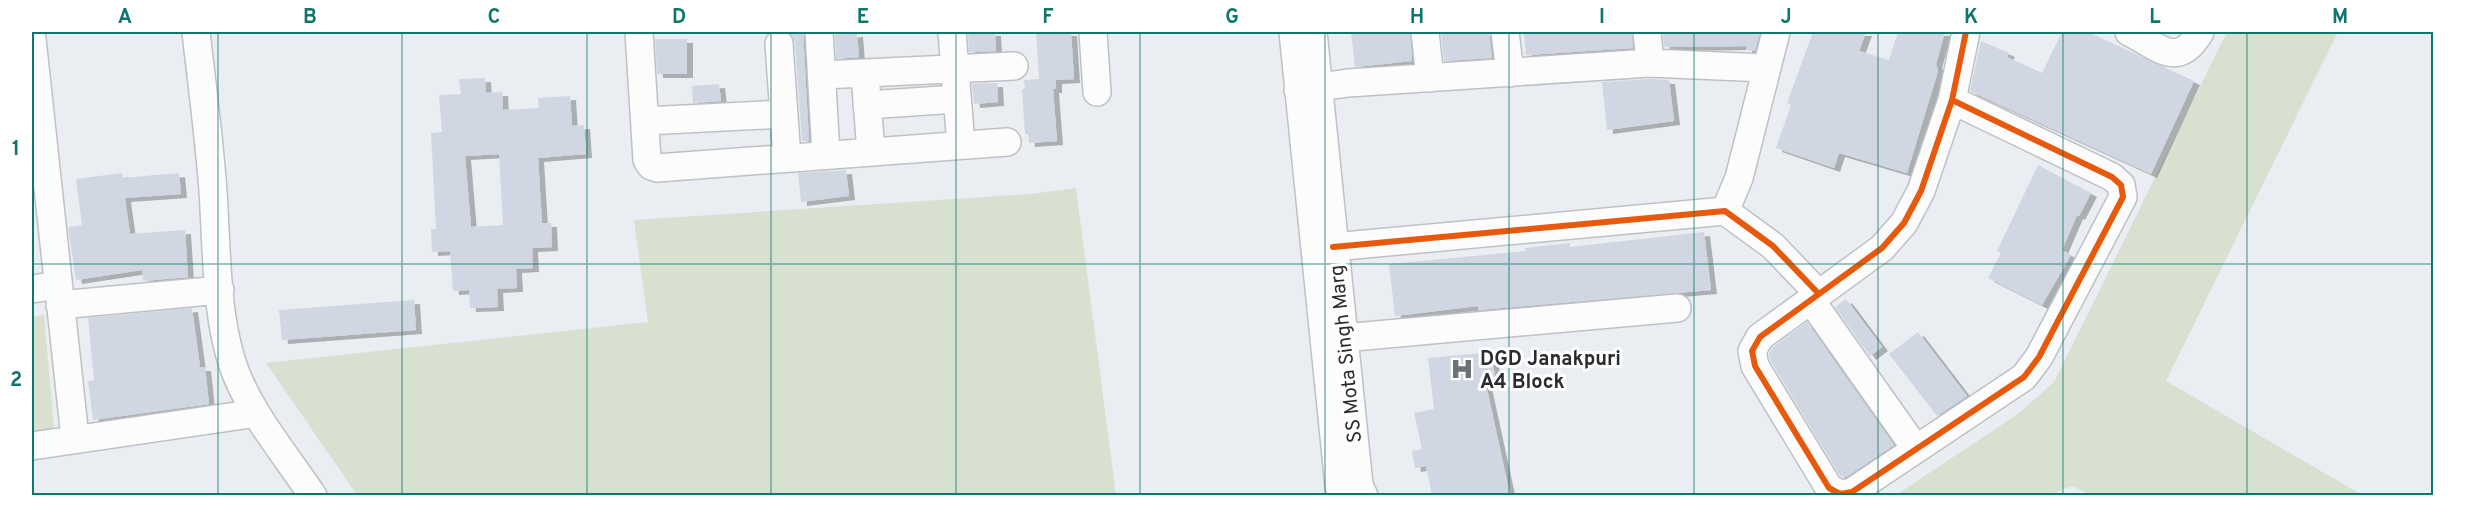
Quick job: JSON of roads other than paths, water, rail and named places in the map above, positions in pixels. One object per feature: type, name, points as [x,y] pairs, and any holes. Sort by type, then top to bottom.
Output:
[{"type":"street","points":[[196,32],[210,150],[219,290],[229,352],[236,375],[256,412],[313,495]]},
{"type":"street","points":[[639,32],[647,160],[651,166],[657,168],[1007,142]]},
{"type":"street","points":[[819,32],[826,155]]},
{"type":"street","points":[[952,32],[961,145]]},
{"type":"street","points":[[1093,32],[1097,92]]},
{"type":"street","name":"SS Mota Singh Marg","points":[[1293,32],[1308,88],[1333,247],[1359,485],[1364,495]]},
{"type":"street","name":"SS Mota Singh Marg","points":[[1312,32],[1308,88],[1318,292],[1339,486],[1343,495]]},
{"type":"street","points":[[1425,32],[1430,78]]},
{"type":"street","points":[[1505,32],[1510,73]]},
{"type":"street","points":[[1647,32],[1650,63]]},
{"type":"street","points":[[1725,211],[1738,178],[1776,32]]},
{"type":"street","points":[[1952,100],[2112,177],[2121,185],[2123,197],[2039,357],[2025,376],[1852,492],[1840,494],[1830,488],[1755,366],[1752,351],[1760,337],[1882,248],[1904,223],[1921,191],[1952,100],[1966,32]]},
{"type":"street","points":[[2129,32],[2171,53],[2182,53],[2192,45],[2200,32]]},
{"type":"street","points":[[32,39],[36,126],[59,295],[75,438]]},
{"type":"street","points":[[778,44],[787,158]]},
{"type":"street","points":[[1308,88],[1650,63],[1765,68]]},
{"type":"street","points":[[822,75],[1014,66]]},
{"type":"street","points":[[864,73],[871,152]]},
{"type":"street","points":[[867,105],[957,99]]},
{"type":"street","points":[[645,121],[784,114]]},
{"type":"street","points":[[1333,247],[1725,211],[1773,246],[1814,296],[1916,449]]},
{"type":"street","points":[[32,289],[59,295],[219,290]]},
{"type":"street","points":[[1343,338],[1677,308]]},
{"type":"street","points":[[32,446],[256,412]]},
{"type":"place","name":"DGD Janakpuri A4 Block","points":[[1462,369]]}]
